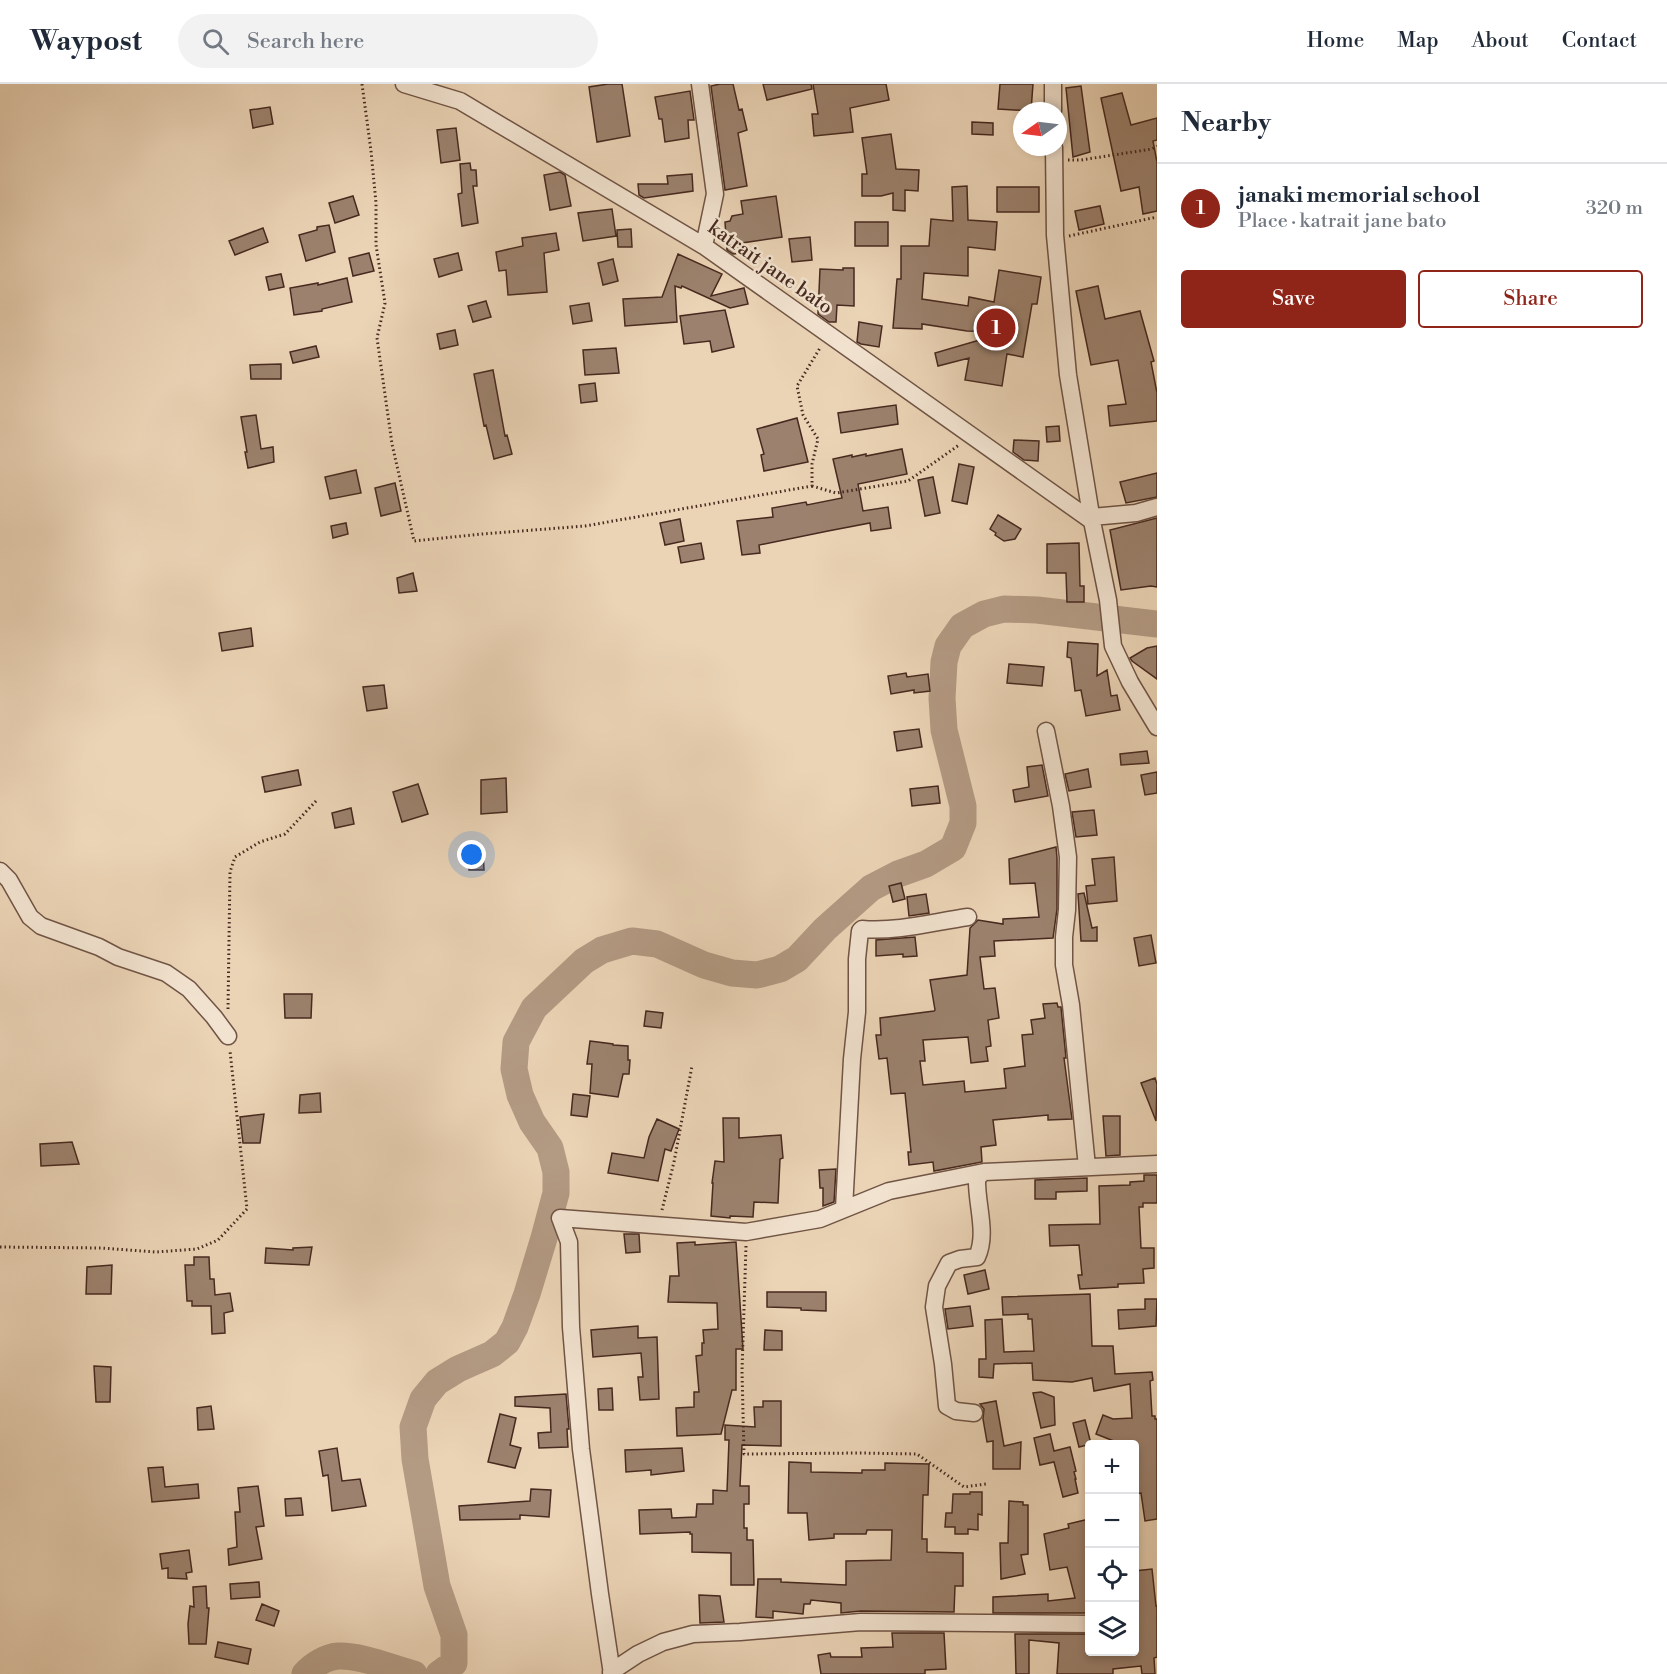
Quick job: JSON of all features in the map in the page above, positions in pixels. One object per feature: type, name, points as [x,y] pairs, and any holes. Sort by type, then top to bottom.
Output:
[{"type":"street","name":"katrait jane bato","points":[[404,84],[460,100],[704,246],[1092,519]]},
{"type":"street","points":[[700,84],[715,194],[704,246]]},
{"type":"street","points":[[1053,84],[1053,102]]},
{"type":"street","points":[[1054,156],[1056,238],[1068,375],[1108,600],[1113,646],[1130,682],[1157,727]]},
{"type":"street","points":[[1092,519],[1136,513],[1157,507]]},
{"type":"street","points":[[1046,731],[1062,806],[1068,857],[1064,965],[1071,1005],[1087,1167]]},
{"type":"street","points":[[0,871],[9,880],[30,917],[41,926],[99,947],[118,957],[166,973],[198,998],[228,1036]]},
{"type":"street","points":[[844,1209],[860,931],[862,928],[875,930],[910,927],[968,917]]},
{"type":"street","points":[[1085,1624],[861,1622],[693,1634],[663,1642],[638,1654],[612,1673],[581,1449],[571,1327],[569,1242],[560,1218],[746,1232],[820,1219],[889,1191],[984,1172],[1157,1164]]},
{"type":"street","points":[[974,1413],[956,1411],[947,1406],[934,1307],[937,1286],[949,1263],[977,1257],[981,1248],[976,1194],[977,1178],[984,1172]]},
{"type":"path","points":[[363,84],[376,203],[376,245],[385,303],[377,338],[392,444],[414,541],[585,526],[812,486],[836,493],[908,481],[972,436]]},
{"type":"path","points":[[1063,156],[1081,160],[1152,149],[1157,146]]},
{"type":"path","points":[[1056,238],[1157,216]]},
{"type":"path","points":[[812,486],[812,464],[818,438],[803,415],[797,386],[829,334]]},
{"type":"path","points":[[0,1247],[101,1248],[156,1252],[197,1249],[218,1240],[247,1209],[228,1036],[230,872],[235,857],[260,842],[285,834],[316,801]]},
{"type":"path","points":[[657,1226],[674,1162],[692,1066]]},
{"type":"path","points":[[746,1232],[742,1371],[744,1454],[917,1454],[964,1487],[986,1485]]},
{"type":"building","points":[[622,84],[630,136],[597,142],[589,87]]},
{"type":"building","points":[[733,84],[739,110],[742,109],[747,130],[738,133],[747,186],[725,190],[711,86]]},
{"type":"building","points":[[763,84],[811,84],[812,89],[767,100]]},
{"type":"building","points":[[813,84],[886,84],[889,100],[850,108],[853,132],[814,136],[812,114],[818,114]]},
{"type":"building","points":[[1000,84],[1033,84],[1032,102],[1013,102],[1013,110],[998,109]]},
{"type":"building","points":[[1081,86],[1090,152],[1073,157],[1066,88]]},
{"type":"building","points":[[690,91],[694,120],[688,120],[689,138],[665,142],[662,119],[659,119],[655,97]]},
{"type":"building","points":[[1122,93],[1131,125],[1157,118],[1157,140],[1153,141],[1157,162],[1157,211],[1143,214],[1139,187],[1121,191],[1101,98]]},
{"type":"building","points":[[270,107],[273,124],[253,128],[250,110]]},
{"type":"building","points":[[972,122],[993,123],[993,135],[972,134]]},
{"type":"building","points":[[456,128],[460,160],[441,163],[437,130]]},
{"type":"building","points":[[891,134],[896,169],[919,170],[918,191],[905,190],[905,211],[893,210],[893,193],[881,196],[862,196],[862,174],[867,174],[862,138]]},
{"type":"building","points":[[470,163],[471,170],[476,170],[477,186],[473,186],[478,223],[462,226],[458,194],[462,193],[460,164]]},
{"type":"building","points":[[560,172],[565,175],[571,206],[550,210],[544,175]]},
{"type":"building","points":[[692,174],[693,191],[644,198],[639,195],[638,184],[668,184],[667,176]]},
{"type":"building","points":[[967,186],[968,220],[997,222],[995,250],[968,247],[968,276],[924,273],[922,299],[968,306],[969,297],[994,302],[999,270],[1041,277],[1037,304],[1032,304],[1023,357],[1007,354],[1002,386],[965,380],[969,358],[938,366],[935,353],[1007,332],[967,331],[922,324],[922,329],[893,328],[897,279],[901,279],[901,246],[929,246],[931,219],[953,221],[952,187]]},
{"type":"building","points":[[997,187],[1039,187],[1039,212],[997,212]]},
{"type":"building","points":[[353,196],[359,215],[335,223],[329,203]]},
{"type":"building","points":[[776,196],[782,237],[742,243],[742,253],[733,254],[727,250],[725,222],[730,221],[732,216],[743,214],[741,201]]},
{"type":"building","points":[[1100,206],[1104,224],[1079,230],[1075,211]]},
{"type":"building","points":[[612,209],[616,236],[583,241],[578,213]]},
{"type":"building","points":[[855,222],[888,222],[888,246],[855,246]]},
{"type":"building","points":[[329,225],[335,252],[306,261],[299,235],[317,230],[317,227]]},
{"type":"building","points":[[263,228],[268,242],[235,255],[229,241]]},
{"type":"building","points":[[631,229],[632,247],[618,247],[617,230]]},
{"type":"building","points":[[556,233],[559,250],[544,253],[547,292],[508,295],[506,270],[499,271],[496,252],[523,246],[522,238]]},
{"type":"building","points":[[810,237],[812,260],[792,262],[789,239]]},
{"type":"building","points":[[369,253],[374,271],[353,276],[349,258]]},
{"type":"building","points":[[458,253],[462,270],[439,277],[434,259]]},
{"type":"building","points":[[678,254],[722,274],[711,296],[744,288],[748,304],[730,308],[682,286],[681,288],[675,286],[677,322],[625,326],[623,299],[662,297]]},
{"type":"building","points":[[613,259],[618,281],[603,285],[598,263]]},
{"type":"building","points":[[843,268],[854,268],[854,306],[837,305],[836,322],[829,322],[818,314],[820,269],[843,270]]},
{"type":"building","points":[[281,274],[284,287],[269,290],[266,277]]},
{"type":"building","points":[[347,278],[352,302],[322,309],[322,311],[294,315],[290,288],[318,283],[318,285]]},
{"type":"building","points":[[1098,286],[1105,319],[1140,311],[1154,361],[1151,362],[1157,393],[1157,421],[1110,426],[1108,406],[1126,404],[1118,360],[1091,365],[1076,291]]},
{"type":"building","points":[[486,301],[491,317],[473,322],[468,306]]},
{"type":"building","points":[[589,303],[592,321],[573,324],[570,306]]},
{"type":"building","points":[[725,310],[734,347],[712,352],[710,341],[684,344],[680,316]]},
{"type":"building","points":[[859,322],[882,326],[879,347],[857,342]]},
{"type":"building","points":[[455,330],[458,345],[440,349],[437,334]]},
{"type":"building","points":[[316,346],[319,357],[293,363],[290,352]]},
{"type":"building","points":[[616,348],[619,373],[585,375],[583,350]]},
{"type":"building","points":[[281,364],[281,379],[251,379],[250,365]]},
{"type":"building","points":[[493,370],[505,436],[507,435],[512,454],[494,459],[486,425],[484,426],[474,374]]},
{"type":"building","points":[[595,383],[597,401],[581,403],[579,385]]},
{"type":"building","points":[[896,405],[898,424],[841,433],[838,413]]},
{"type":"building","points":[[256,415],[261,449],[273,447],[274,462],[248,468],[241,417]]},
{"type":"building","points":[[797,418],[808,462],[764,471],[761,455],[764,454],[757,429]]},
{"type":"building","points":[[1059,426],[1060,441],[1047,442],[1046,427]]},
{"type":"building","points":[[1014,440],[1039,441],[1038,461],[1024,460],[1013,452]]},
{"type":"building","points":[[902,449],[907,474],[858,484],[863,511],[888,507],[891,528],[871,531],[870,523],[759,545],[760,553],[742,555],[737,521],[773,517],[772,508],[806,502],[807,505],[842,498],[833,459]]},
{"type":"building","points":[[959,464],[974,467],[967,504],[952,501]]},
{"type":"building","points":[[356,470],[361,493],[330,499],[325,477]]},
{"type":"building","points":[[1157,473],[1157,497],[1126,503],[1120,482]]},
{"type":"building","points":[[933,477],[940,513],[925,516],[918,480]]},
{"type":"building","points":[[395,483],[401,511],[381,516],[375,488]]},
{"type":"building","points":[[998,515],[1021,529],[1015,539],[1004,541],[990,529]]},
{"type":"building","points":[[1157,518],[1157,587],[1121,590],[1110,530]]},
{"type":"building","points":[[680,519],[684,541],[665,545],[660,523]]},
{"type":"building","points":[[346,523],[348,534],[333,538],[331,526]]},
{"type":"building","points":[[701,543],[704,559],[681,563],[678,547]]},
{"type":"building","points":[[1079,543],[1080,586],[1084,586],[1084,602],[1067,602],[1066,573],[1047,573],[1047,544]]},
{"type":"building","points":[[413,573],[417,591],[399,593],[397,578]]},
{"type":"building","points":[[251,628],[253,646],[222,651],[219,633]]},
{"type":"building","points":[[1068,642],[1098,644],[1097,676],[1107,670],[1111,696],[1117,695],[1120,710],[1086,716],[1081,690],[1075,691],[1071,658],[1067,657]]},
{"type":"building","points":[[1157,646],[1157,679],[1130,658],[1147,648]]},
{"type":"building","points":[[1009,664],[1044,667],[1042,686],[1007,683]]},
{"type":"building","points":[[906,673],[907,677],[928,674],[930,691],[914,693],[914,690],[891,694],[888,676]]},
{"type":"building","points":[[384,685],[387,708],[367,711],[363,687]]},
{"type":"building","points":[[919,729],[922,747],[897,751],[894,732]]},
{"type":"building","points":[[1147,751],[1149,763],[1121,765],[1120,754]]},
{"type":"building","points":[[1042,765],[1048,796],[1015,802],[1013,790],[1029,787],[1027,767]]},
{"type":"building","points":[[1088,769],[1091,787],[1069,791],[1065,774]]},
{"type":"building","points":[[298,770],[301,785],[265,792],[262,777]]},
{"type":"building","points":[[1157,772],[1157,793],[1145,795],[1141,775]]},
{"type":"building","points":[[506,778],[507,812],[481,814],[481,780]]},
{"type":"building","points":[[418,784],[428,814],[402,822],[393,792]]},
{"type":"building","points":[[938,786],[940,803],[912,806],[910,789]]},
{"type":"building","points":[[351,808],[354,824],[335,828],[332,813]]},
{"type":"building","points":[[1094,810],[1097,835],[1076,837],[1072,812]]},
{"type":"building","points":[[1056,847],[1057,909],[1053,938],[994,941],[995,956],[980,957],[984,989],[995,988],[999,1018],[988,1020],[991,1046],[986,1047],[988,1061],[971,1063],[968,1037],[923,1040],[925,1061],[920,1061],[923,1085],[964,1081],[965,1092],[1006,1088],[1004,1069],[1025,1066],[1022,1035],[1033,1034],[1031,1020],[1045,1018],[1043,1004],[1057,1003],[1058,1007],[1061,1007],[1066,1058],[1064,1058],[1072,1119],[1048,1120],[1048,1115],[993,1120],[996,1145],[981,1147],[982,1162],[934,1171],[933,1162],[909,1165],[908,1152],[911,1152],[905,1093],[891,1094],[887,1058],[879,1059],[876,1035],[881,1035],[880,1018],[935,1010],[930,980],[967,975],[970,928],[978,920],[1003,924],[1003,919],[1039,917],[1035,883],[1010,884],[1009,859]]},
{"type":"building","points":[[469,849],[483,849],[484,870],[469,870]]},
{"type":"building","points":[[1114,857],[1117,901],[1088,904],[1086,886],[1095,885],[1092,859]]},
{"type":"building","points":[[901,883],[905,899],[893,902],[889,886]]},
{"type":"building","points":[[1084,893],[1092,928],[1097,927],[1097,941],[1081,941],[1078,894]]},
{"type":"building","points":[[926,894],[929,913],[909,916],[907,897]]},
{"type":"building","points":[[1151,935],[1156,963],[1139,966],[1134,938]]},
{"type":"building","points":[[915,937],[917,956],[903,957],[903,954],[876,956],[876,940]]},
{"type":"building","points":[[284,994],[312,994],[311,1018],[285,1018]]},
{"type":"building","points":[[646,1011],[663,1013],[661,1028],[644,1026]]},
{"type":"building","points":[[590,1041],[628,1046],[629,1074],[623,1074],[618,1097],[590,1093],[592,1064],[587,1064]]},
{"type":"building","points":[[1155,1078],[1157,1084],[1156,1121],[1141,1083]]},
{"type":"building","points":[[320,1093],[321,1112],[299,1113],[300,1095]]},
{"type":"building","points":[[573,1094],[590,1096],[587,1117],[571,1115]]},
{"type":"building","points":[[264,1114],[260,1143],[243,1143],[240,1117]]},
{"type":"building","points":[[1103,1116],[1120,1116],[1120,1155],[1106,1156]]},
{"type":"building","points":[[723,1118],[739,1118],[739,1138],[781,1135],[783,1158],[780,1159],[778,1203],[754,1202],[753,1217],[711,1216],[715,1161],[724,1162]]},
{"type":"building","points":[[657,1119],[679,1129],[671,1151],[665,1149],[658,1181],[608,1173],[612,1153],[644,1158],[649,1137]]},
{"type":"building","points":[[72,1142],[79,1164],[41,1166],[40,1144]]},
{"type":"building","points":[[836,1169],[834,1202],[823,1206],[823,1188],[820,1188],[819,1170]]},
{"type":"building","points":[[1144,1175],[1157,1175],[1157,1203],[1143,1203],[1143,1207],[1139,1207],[1141,1248],[1154,1248],[1154,1268],[1143,1269],[1144,1283],[1080,1289],[1078,1275],[1082,1275],[1079,1245],[1050,1246],[1049,1225],[1100,1224],[1099,1186],[1130,1185],[1130,1182],[1144,1181]]},
{"type":"building","points":[[1087,1178],[1087,1191],[1056,1192],[1056,1199],[1035,1199],[1035,1180]]},
{"type":"building","points":[[624,1234],[639,1234],[640,1252],[626,1253]]},
{"type":"building","points":[[695,1242],[695,1245],[736,1242],[743,1349],[736,1349],[736,1390],[732,1390],[721,1434],[677,1436],[676,1408],[694,1407],[694,1392],[699,1392],[696,1356],[702,1355],[703,1330],[718,1329],[717,1303],[668,1302],[670,1276],[679,1276],[677,1243]]},
{"type":"building","points":[[312,1247],[309,1265],[265,1263],[266,1248],[293,1250],[293,1248]]},
{"type":"building","points":[[194,1257],[209,1257],[210,1279],[214,1279],[215,1295],[230,1293],[233,1311],[224,1313],[225,1333],[212,1334],[211,1306],[192,1306],[192,1301],[187,1301],[185,1265],[194,1265]]},
{"type":"building","points":[[112,1265],[111,1294],[86,1294],[87,1267]]},
{"type":"building","points":[[985,1270],[989,1289],[968,1294],[964,1275]]},
{"type":"building","points":[[767,1292],[826,1292],[826,1311],[767,1307]]},
{"type":"building","points":[[1090,1294],[1092,1346],[1113,1346],[1115,1374],[1152,1372],[1153,1380],[1150,1381],[1152,1416],[1157,1419],[1157,1519],[1145,1521],[1141,1493],[1139,1493],[1139,1440],[1111,1440],[1096,1434],[1103,1415],[1113,1419],[1132,1418],[1130,1384],[1094,1391],[1092,1378],[1072,1382],[1033,1380],[1032,1363],[994,1364],[993,1378],[979,1377],[979,1359],[986,1359],[985,1320],[1002,1319],[1004,1352],[1034,1351],[1032,1319],[1028,1319],[1028,1314],[1003,1315],[1002,1297]]},
{"type":"building","points":[[1145,1299],[1157,1299],[1156,1326],[1119,1329],[1118,1310],[1145,1309]]},
{"type":"building","points":[[970,1306],[973,1326],[948,1329],[945,1309]]},
{"type":"building","points":[[638,1326],[638,1338],[657,1337],[659,1399],[640,1400],[638,1377],[643,1377],[641,1353],[593,1357],[591,1330]]},
{"type":"building","points":[[765,1330],[782,1331],[782,1350],[764,1350]]},
{"type":"building","points":[[94,1366],[111,1367],[110,1402],[96,1402]]},
{"type":"building","points":[[612,1388],[613,1410],[599,1410],[598,1389]]},
{"type":"building","points":[[1041,1392],[1054,1397],[1055,1425],[1041,1428],[1033,1393]]},
{"type":"building","points":[[566,1394],[568,1447],[539,1448],[538,1433],[551,1432],[550,1408],[515,1406],[515,1397]]},
{"type":"building","points":[[763,1401],[781,1401],[781,1446],[742,1445],[740,1486],[749,1486],[749,1504],[744,1504],[744,1528],[747,1528],[747,1540],[753,1540],[754,1585],[731,1585],[731,1553],[692,1552],[690,1532],[640,1534],[639,1510],[671,1509],[672,1518],[696,1517],[697,1504],[713,1504],[713,1490],[727,1491],[729,1440],[725,1440],[725,1425],[755,1427],[754,1407],[763,1407]]},
{"type":"building","points":[[996,1401],[1004,1446],[1021,1442],[1020,1469],[993,1469],[993,1441],[987,1442],[983,1419],[984,1409],[980,1404]]},
{"type":"building","points":[[211,1406],[214,1429],[198,1430],[197,1408]]},
{"type":"building","points":[[500,1414],[516,1418],[510,1445],[521,1448],[515,1468],[488,1462]]},
{"type":"building","points":[[1085,1420],[1090,1440],[1085,1440],[1085,1446],[1079,1447],[1073,1423]]},
{"type":"building","points":[[1050,1434],[1054,1451],[1070,1447],[1078,1493],[1063,1497],[1054,1462],[1040,1465],[1034,1438]]},
{"type":"building","points":[[337,1448],[342,1481],[360,1479],[366,1506],[332,1511],[328,1475],[323,1476],[319,1451]]},
{"type":"building","points":[[682,1448],[684,1471],[651,1475],[651,1470],[626,1472],[625,1450]]},
{"type":"building","points":[[789,1462],[811,1463],[811,1472],[862,1473],[862,1470],[885,1470],[885,1463],[929,1464],[928,1495],[923,1495],[922,1539],[927,1539],[927,1552],[963,1553],[963,1586],[955,1586],[954,1612],[861,1611],[841,1613],[841,1603],[811,1600],[810,1604],[804,1604],[803,1614],[773,1611],[773,1618],[756,1617],[758,1579],[846,1585],[846,1561],[891,1560],[892,1530],[867,1530],[866,1534],[834,1534],[834,1538],[809,1540],[807,1513],[788,1513]]},
{"type":"building","points":[[163,1467],[165,1487],[198,1484],[199,1498],[152,1502],[148,1468]]},
{"type":"building","points":[[258,1486],[264,1526],[256,1527],[262,1559],[229,1565],[228,1549],[237,1547],[235,1512],[240,1512],[238,1488]]},
{"type":"building","points":[[531,1489],[551,1490],[549,1517],[520,1515],[520,1519],[460,1520],[459,1506],[530,1501]]},
{"type":"building","points":[[970,1492],[982,1492],[982,1515],[978,1514],[978,1530],[968,1529],[968,1534],[955,1534],[955,1527],[945,1527],[946,1513],[952,1513],[953,1494],[970,1494]]},
{"type":"building","points":[[301,1498],[303,1515],[286,1516],[285,1499]]},
{"type":"building","points":[[1009,1501],[1023,1502],[1023,1505],[1028,1505],[1028,1554],[1021,1555],[1025,1574],[1001,1579],[1000,1543],[1008,1543]]},
{"type":"building","points":[[1085,1520],[1085,1613],[993,1613],[993,1597],[1048,1594],[1048,1601],[1075,1598],[1067,1567],[1050,1570],[1044,1534],[1069,1528],[1068,1524]]},
{"type":"building","points":[[189,1550],[192,1572],[186,1573],[187,1579],[168,1578],[168,1568],[162,1569],[160,1554]]},
{"type":"building","points":[[1152,1569],[1157,1606],[1155,1674],[1142,1674],[1141,1666],[1113,1669],[1113,1674],[1057,1674],[1059,1643],[1029,1640],[1029,1674],[1016,1674],[1015,1634],[1085,1634],[1085,1656],[1139,1656],[1139,1570]]},
{"type":"building","points":[[259,1582],[260,1597],[231,1599],[230,1584]]},
{"type":"building","points":[[206,1586],[207,1608],[209,1608],[206,1644],[189,1644],[190,1606],[194,1607],[193,1587]]},
{"type":"building","points":[[699,1595],[720,1596],[724,1622],[700,1623]]},
{"type":"building","points":[[262,1604],[279,1611],[274,1626],[256,1620]]},
{"type":"building","points":[[892,1633],[944,1633],[946,1669],[925,1670],[925,1674],[821,1674],[818,1655],[830,1653],[831,1657],[862,1657],[861,1648],[893,1647]]},
{"type":"building","points":[[218,1642],[251,1649],[248,1664],[215,1657]]},
{"type":"waterway","points":[[439,1674],[454,1663],[454,1635],[437,1586],[415,1459],[413,1427],[423,1399],[437,1382],[458,1369],[492,1354],[507,1342],[527,1294],[544,1238],[556,1193],[556,1172],[550,1148],[532,1122],[520,1095],[514,1069],[516,1042],[534,1008],[584,961],[602,950],[632,941],[657,944],[704,965],[732,973],[757,975],[780,969],[797,959],[825,929],[871,888],[898,874],[926,864],[953,848],[963,823],[963,806],[944,730],[942,698],[944,662],[948,646],[962,626],[984,614],[1004,609],[1037,610],[1157,624]]},
{"type":"waterway","points":[[305,1674],[320,1662],[338,1656],[366,1660],[414,1674]]},
{"type":"place","name":"janaki memorial school","points":[[996,328]]}]
